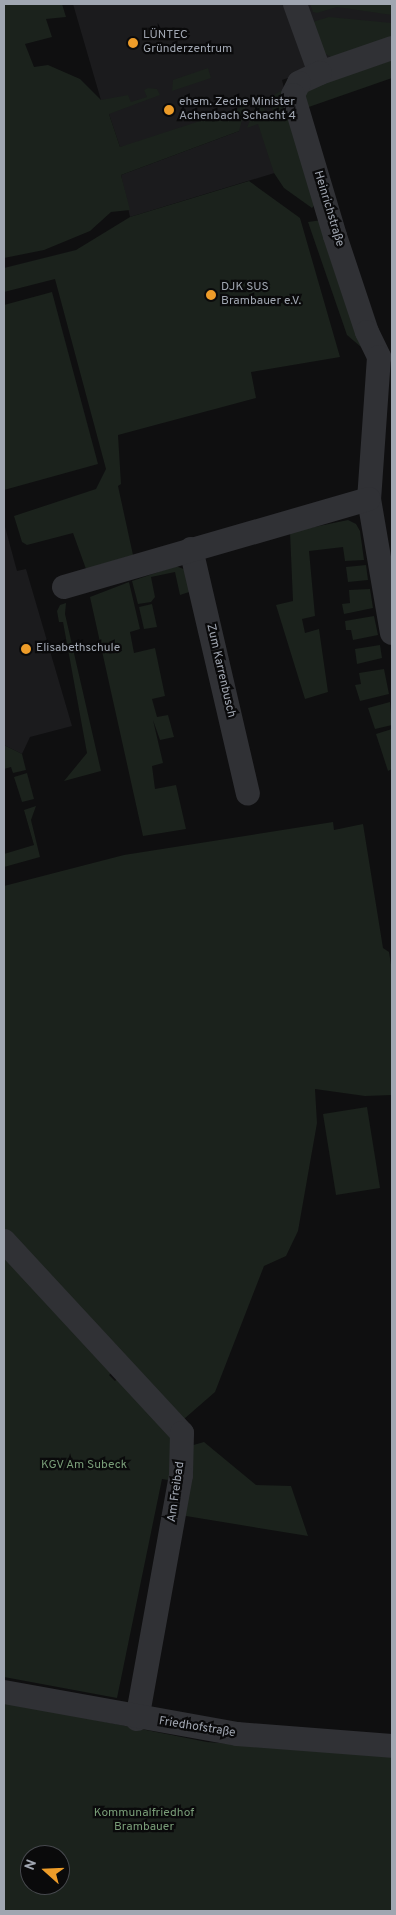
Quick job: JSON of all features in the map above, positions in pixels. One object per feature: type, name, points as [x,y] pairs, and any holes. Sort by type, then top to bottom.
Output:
[{"type":"street","points":[[295,4],[320,73]]},
{"type":"street","name":"Heinrichstraße","points":[[392,48],[320,73],[299,83],[293,95],[295,109],[367,332],[386,355],[370,499],[392,633]]},
{"type":"street","points":[[64,587],[370,499]]},
{"type":"street","name":"Zum Karrenbusch","points":[[192,549],[248,793]]},
{"type":"street","name":"Am Freibad","points":[[4,1241],[182,1433],[181,1475],[138,1719]]},
{"type":"street","name":"Friedhofstraße","points":[[4,1692],[138,1719],[237,1734],[392,1746]]},
{"type":"shaded area","name":"ehem. Zeche Minister Achenbach Schacht 4","points":[[73,4],[392,4],[392,42],[282,80],[304,164],[130,217],[121,175],[239,131],[120,147],[109,114],[105,114]]},
{"type":"shaded area","name":"Elisabethschule","points":[[4,523],[17,571],[26,569],[72,726],[30,737],[22,754],[4,745]]},
{"type":"green space","points":[[4,4],[62,4],[66,17],[46,19],[52,37],[25,44],[34,67],[48,65],[80,79],[101,100],[128,95],[131,102],[147,97],[144,90],[148,88],[157,89],[160,95],[109,114],[120,147],[246,106],[239,131],[121,175],[130,210],[111,212],[90,231],[44,250],[4,258]]},
{"type":"green space","points":[[310,4],[392,4],[392,15],[337,7],[317,13],[313,12]]},
{"type":"green space","points":[[329,17],[392,23],[392,41],[333,58],[322,52],[312,22]]},
{"type":"green space","points":[[392,60],[392,78],[303,109],[301,99],[307,89]]},
{"type":"green space","points":[[208,68],[211,78],[172,91],[173,80]]},
{"type":"green space","points":[[284,89],[320,198],[312,208],[284,188],[274,173],[258,124],[247,128],[257,101],[262,100],[266,114],[273,111],[269,98]]},
{"type":"green space","name":"DJK SUS Brambauer e.V.","points":[[249,181],[300,218],[340,357],[251,372],[256,398],[118,435],[121,484],[118,486],[133,555],[86,569],[73,533],[27,545],[22,542],[14,516],[96,489],[106,469],[55,279],[4,292],[4,268],[76,250],[130,217]]},
{"type":"green space","points":[[322,220],[361,347],[347,335],[308,222]]},
{"type":"green space","points":[[52,292],[98,464],[4,490],[4,305]]},
{"type":"green space","points":[[348,520],[356,524],[360,531],[364,560],[345,561],[343,547],[309,551],[315,616],[302,619],[305,633],[319,629],[328,692],[305,699],[276,605],[293,601],[290,532]]},
{"type":"green space","points":[[366,565],[368,580],[348,582],[346,567]]},
{"type":"green space","points":[[176,566],[186,570],[192,591],[180,595],[175,572],[151,577],[155,597],[151,602],[138,604],[132,581]]},
{"type":"green space","points":[[129,582],[140,629],[130,632],[134,653],[155,648],[165,696],[152,699],[157,717],[168,715],[174,737],[160,740],[153,720],[163,763],[152,766],[155,789],[176,785],[186,829],[143,836],[90,597]]},
{"type":"green space","points":[[370,589],[373,608],[344,614],[342,604],[350,603],[349,590]]},
{"type":"green space","points":[[66,603],[65,614],[101,771],[64,781],[87,753],[63,622],[59,622],[57,611],[60,605]]},
{"type":"green space","points":[[152,604],[157,627],[144,629],[139,607]]},
{"type":"green space","points":[[374,616],[378,635],[353,640],[351,630],[346,630],[345,621]]},
{"type":"green space","points":[[380,645],[382,658],[357,664],[355,649]]},
{"type":"green space","points":[[384,669],[389,694],[360,701],[355,685],[361,684],[359,673]]},
{"type":"green space","points":[[390,702],[392,725],[375,729],[368,708]]},
{"type":"green space","points":[[392,729],[392,769],[388,771],[376,734]]},
{"type":"green space","points":[[4,745],[22,754],[26,770],[13,773],[11,767],[4,769]]},
{"type":"green space","points":[[27,773],[34,799],[22,802],[14,777]]},
{"type":"green space","points":[[36,806],[31,820],[40,857],[4,867],[4,854],[34,845],[24,810]]},
{"type":"green space","points":[[333,822],[334,830],[363,824],[383,948],[389,952],[392,971],[392,1095],[365,1096],[315,1089],[317,1123],[298,1231],[286,1256],[264,1266],[215,1392],[184,1419],[4,1233],[4,886],[124,855]]},
{"type":"green space","points":[[367,1107],[380,1188],[336,1195],[323,1114]]},
{"type":"green space","name":"KGV Am Subeck","points":[[4,1249],[115,1370],[109,1375],[115,1381],[120,1376],[173,1439],[174,1481],[162,1479],[117,1698],[4,1677]]},
{"type":"green space","points":[[204,1442],[256,1485],[291,1486],[308,1536],[180,1515],[190,1446]]},
{"type":"green space","name":"Kommunalfriedhof Brambauer","points":[[4,1702],[207,1742],[392,1757],[392,1911],[4,1911]]},
{"type":"place","name":"LÜNTEC Gründerzentrum","points":[[133,43]]},
{"type":"place","name":"ehem. Zeche Minister Achenbach Schacht 4","points":[[169,110]]},
{"type":"place","name":"DJK SUS Brambauer e.V.","points":[[211,295]]},
{"type":"place","name":"Elisabethschule","points":[[26,649]]}]
